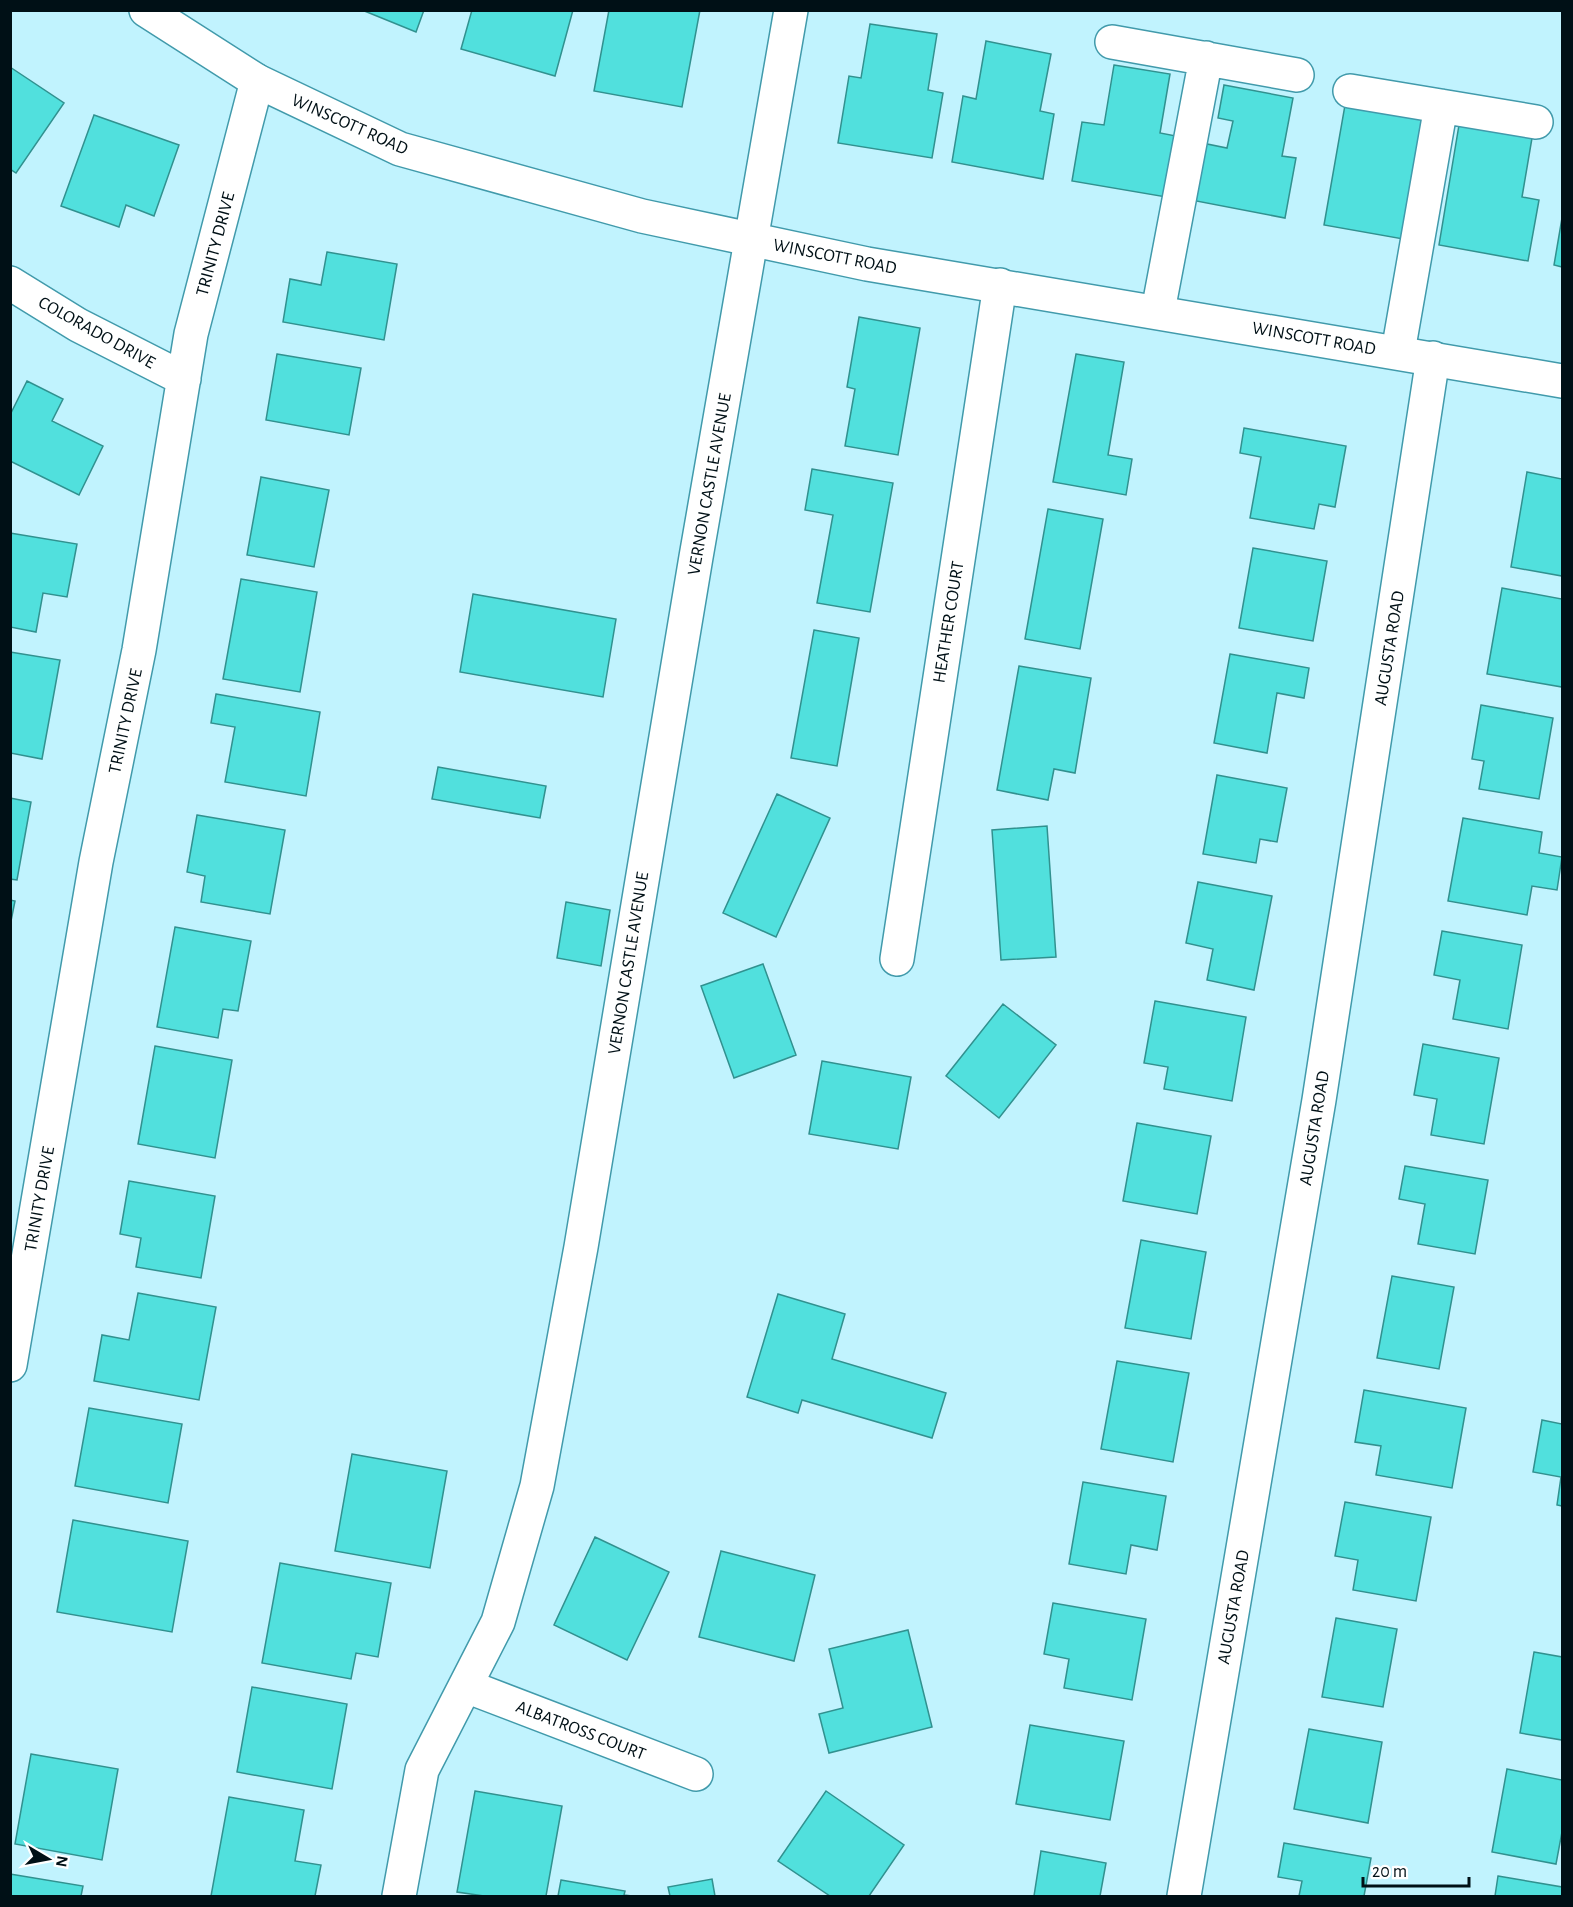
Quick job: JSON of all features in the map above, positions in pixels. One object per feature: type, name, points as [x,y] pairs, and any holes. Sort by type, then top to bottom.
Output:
[{"type":"street","name":"WINSCOTT ROAD","points":[[146,10],[257,81],[400,148],[642,216],[867,264],[1158,311],[1563,381]]},
{"type":"street","name":"VERNON CASTLE AVENUE","points":[[399,1896],[422,1770],[498,1622],[537,1486],[581,1247],[696,557],[791,10]]},
{"type":"street","points":[[1112,42],[1297,75]]},
{"type":"street","points":[[1158,311],[1206,58]]},
{"type":"street","name":"TRINITY DRIVE","points":[[12,1350],[96,862],[140,650],[191,334],[257,81]]},
{"type":"street","points":[[1350,91],[1536,122]]},
{"type":"street","points":[[1398,352],[1441,106]]},
{"type":"street","name":"COLORADO DRIVE","points":[[10,283],[78,325],[184,379]]},
{"type":"street","name":"HEATHER COURT","points":[[897,959],[999,285]]},
{"type":"street","name":"AUGUSTA ROAD","points":[[1184,1896],[1319,1100],[1433,358]]},
{"type":"street","name":"ALBATROSS COURT","points":[[466,1686],[696,1774]]},
{"type":"building","points":[[362,10],[424,10],[416,32]]},
{"type":"building","points":[[472,10],[573,10],[555,76],[461,49]]},
{"type":"building","points":[[609,10],[700,10],[682,107],[594,91]]},
{"type":"building","points":[[870,24],[937,34],[928,90],[943,93],[932,158],[838,143],[849,76],[861,78]]},
{"type":"building","points":[[986,41],[1051,54],[1040,111],[1054,114],[1043,179],[952,162],[963,96],[976,99]]},
{"type":"building","points":[[1114,65],[1170,74],[1160,133],[1176,136],[1166,197],[1072,181],[1082,122],[1104,125]]},
{"type":"building","points":[[10,67],[64,103],[16,173],[10,169]]},
{"type":"building","points":[[1224,85],[1293,98],[1282,156],[1296,158],[1285,218],[1191,200],[1202,143],[1227,148],[1233,121],[1218,118]]},
{"type":"building","points":[[1345,105],[1424,119],[1403,239],[1324,225]]},
{"type":"building","points":[[94,115],[179,145],[154,216],[126,205],[119,227],[61,206]]},
{"type":"building","points":[[1459,125],[1532,138],[1522,197],[1539,200],[1528,261],[1439,245]]},
{"type":"building","points":[[1562,218],[1562,267],[1554,265]]},
{"type":"building","points":[[327,252],[397,264],[384,340],[283,322],[290,279],[321,285]]},
{"type":"building","points":[[859,317],[920,328],[898,455],[845,446],[855,389],[847,387]]},
{"type":"building","points":[[277,354],[361,368],[349,435],[266,420]]},
{"type":"building","points":[[1076,354],[1124,362],[1108,455],[1132,459],[1126,495],[1053,482]]},
{"type":"building","points":[[27,381],[63,399],[52,421],[103,446],[79,495],[10,461],[10,415]]},
{"type":"building","points":[[1244,428],[1346,446],[1335,507],[1319,504],[1314,529],[1250,518],[1261,457],[1240,453]]},
{"type":"building","points":[[812,469],[893,483],[870,612],[817,603],[833,515],[805,510]]},
{"type":"building","points":[[1527,472],[1562,479],[1562,576],[1511,567]]},
{"type":"building","points":[[261,477],[329,490],[314,567],[247,555]]},
{"type":"building","points":[[1048,509],[1103,519],[1080,649],[1025,639]]},
{"type":"building","points":[[10,533],[77,544],[67,597],[43,593],[36,632],[10,627]]},
{"type":"building","points":[[1253,548],[1327,561],[1313,641],[1239,628]]},
{"type":"building","points":[[241,579],[317,592],[300,692],[223,679]]},
{"type":"building","points":[[1502,588],[1562,599],[1562,687],[1487,674]]},
{"type":"building","points":[[473,594],[616,619],[603,697],[460,672]]},
{"type":"building","points":[[814,630],[859,638],[837,766],[791,758]]},
{"type":"building","points":[[10,652],[60,660],[42,759],[10,753]]},
{"type":"building","points":[[1230,654],[1309,668],[1304,698],[1277,693],[1267,753],[1214,743]]},
{"type":"building","points":[[1019,666],[1091,678],[1075,773],[1054,769],[1048,800],[997,790]]},
{"type":"building","points":[[216,694],[320,712],[306,796],[225,782],[235,727],[211,723]]},
{"type":"building","points":[[1481,705],[1553,718],[1539,799],[1479,789],[1484,761],[1472,759]]},
{"type":"building","points":[[438,767],[546,786],[540,818],[432,799]]},
{"type":"building","points":[[1217,775],[1287,788],[1277,842],[1260,839],[1256,863],[1203,854]]},
{"type":"building","points":[[777,794],[830,818],[776,937],[723,913]]},
{"type":"building","points":[[10,798],[31,802],[17,880],[10,879]]},
{"type":"building","points":[[197,815],[285,830],[270,914],[201,902],[205,876],[187,872]]},
{"type":"building","points":[[1463,818],[1542,832],[1539,853],[1562,857],[1557,890],[1532,886],[1527,915],[1448,901]]},
{"type":"building","points":[[1047,826],[1056,957],[1001,960],[992,830]]},
{"type":"building","points":[[1198,882],[1272,896],[1254,990],[1207,980],[1213,949],[1186,943]]},
{"type":"building","points":[[10,900],[15,901],[10,926]]},
{"type":"building","points":[[566,902],[610,910],[601,966],[557,958]]},
{"type":"building","points":[[175,927],[251,941],[238,1011],[223,1009],[218,1038],[157,1027]]},
{"type":"building","points":[[1442,931],[1522,945],[1508,1029],[1453,1019],[1460,980],[1434,975]]},
{"type":"building","points":[[763,964],[796,1055],[734,1078],[701,986]]},
{"type":"building","points":[[1155,1001],[1246,1017],[1232,1101],[1164,1089],[1168,1067],[1144,1063]]},
{"type":"building","points":[[1003,1004],[1056,1045],[999,1118],[946,1076]]},
{"type":"building","points":[[1423,1044],[1499,1058],[1484,1144],[1431,1135],[1437,1099],[1414,1095]]},
{"type":"building","points":[[155,1046],[232,1060],[215,1158],[138,1144]]},
{"type":"building","points":[[822,1061],[911,1077],[898,1149],[809,1134]]},
{"type":"building","points":[[1137,1123],[1211,1136],[1197,1214],[1123,1201]]},
{"type":"building","points":[[1405,1166],[1488,1180],[1475,1254],[1418,1244],[1425,1204],[1399,1199]]},
{"type":"building","points":[[129,1181],[215,1196],[201,1278],[136,1267],[141,1238],[120,1234]]},
{"type":"building","points":[[1141,1240],[1206,1252],[1191,1339],[1125,1328]]},
{"type":"building","points":[[1392,1276],[1454,1287],[1439,1369],[1377,1358]]},
{"type":"building","points":[[138,1293],[216,1307],[199,1400],[94,1381],[102,1335],[129,1340]]},
{"type":"building","points":[[778,1294],[845,1314],[832,1359],[946,1393],[932,1438],[802,1400],[798,1413],[747,1397]]},
{"type":"building","points":[[1117,1361],[1189,1373],[1173,1462],[1101,1449]]},
{"type":"building","points":[[1364,1390],[1466,1408],[1452,1488],[1376,1475],[1381,1446],[1355,1442]]},
{"type":"building","points":[[89,1408],[182,1424],[168,1503],[75,1486]]},
{"type":"building","points":[[1542,1420],[1562,1424],[1562,1506],[1557,1505],[1561,1477],[1533,1472]]},
{"type":"building","points":[[352,1454],[447,1471],[430,1568],[335,1551]]},
{"type":"building","points":[[1083,1482],[1166,1496],[1157,1550],[1131,1545],[1126,1574],[1069,1564]]},
{"type":"building","points":[[1345,1502],[1431,1517],[1416,1601],[1353,1590],[1358,1560],[1335,1556]]},
{"type":"building","points":[[73,1520],[188,1541],[172,1632],[57,1612]]},
{"type":"building","points":[[595,1537],[669,1572],[627,1660],[554,1625]]},
{"type":"building","points":[[721,1551],[815,1575],[794,1661],[699,1637]]},
{"type":"building","points":[[280,1563],[391,1583],[378,1657],[356,1653],[351,1679],[262,1663]]},
{"type":"building","points":[[1053,1603],[1146,1619],[1132,1700],[1064,1688],[1069,1659],[1044,1654]]},
{"type":"building","points":[[1336,1618],[1397,1629],[1383,1707],[1322,1697]]},
{"type":"building","points":[[908,1630],[932,1727],[829,1753],[819,1714],[843,1708],[829,1649]]},
{"type":"building","points":[[1534,1652],[1562,1657],[1562,1740],[1520,1733]]},
{"type":"building","points":[[252,1687],[347,1704],[332,1789],[237,1772]]},
{"type":"building","points":[[1030,1725],[1124,1741],[1110,1820],[1016,1804]]},
{"type":"building","points":[[1309,1729],[1382,1742],[1368,1823],[1294,1809]]},
{"type":"building","points":[[31,1754],[118,1769],[102,1860],[15,1844]]},
{"type":"building","points":[[1507,1769],[1562,1780],[1562,1832],[1556,1864],[1492,1852]]},
{"type":"building","points":[[475,1791],[562,1806],[546,1896],[484,1896],[457,1892]]},
{"type":"building","points":[[826,1791],[904,1845],[869,1896],[830,1896],[778,1861]]},
{"type":"building","points":[[229,1797],[304,1810],[295,1861],[321,1865],[315,1896],[211,1896]]},
{"type":"building","points":[[1284,1843],[1371,1858],[1364,1896],[1299,1896],[1302,1881],[1278,1877]]},
{"type":"building","points":[[1041,1851],[1106,1863],[1100,1896],[1034,1896]]},
{"type":"building","points":[[10,1874],[83,1886],[81,1896],[10,1896]]},
{"type":"building","points":[[1498,1876],[1562,1887],[1562,1896],[1495,1896]]},
{"type":"building","points":[[712,1879],[715,1896],[670,1896],[668,1887]]},
{"type":"building","points":[[561,1880],[625,1891],[624,1895],[632,1896],[558,1896]]}]
